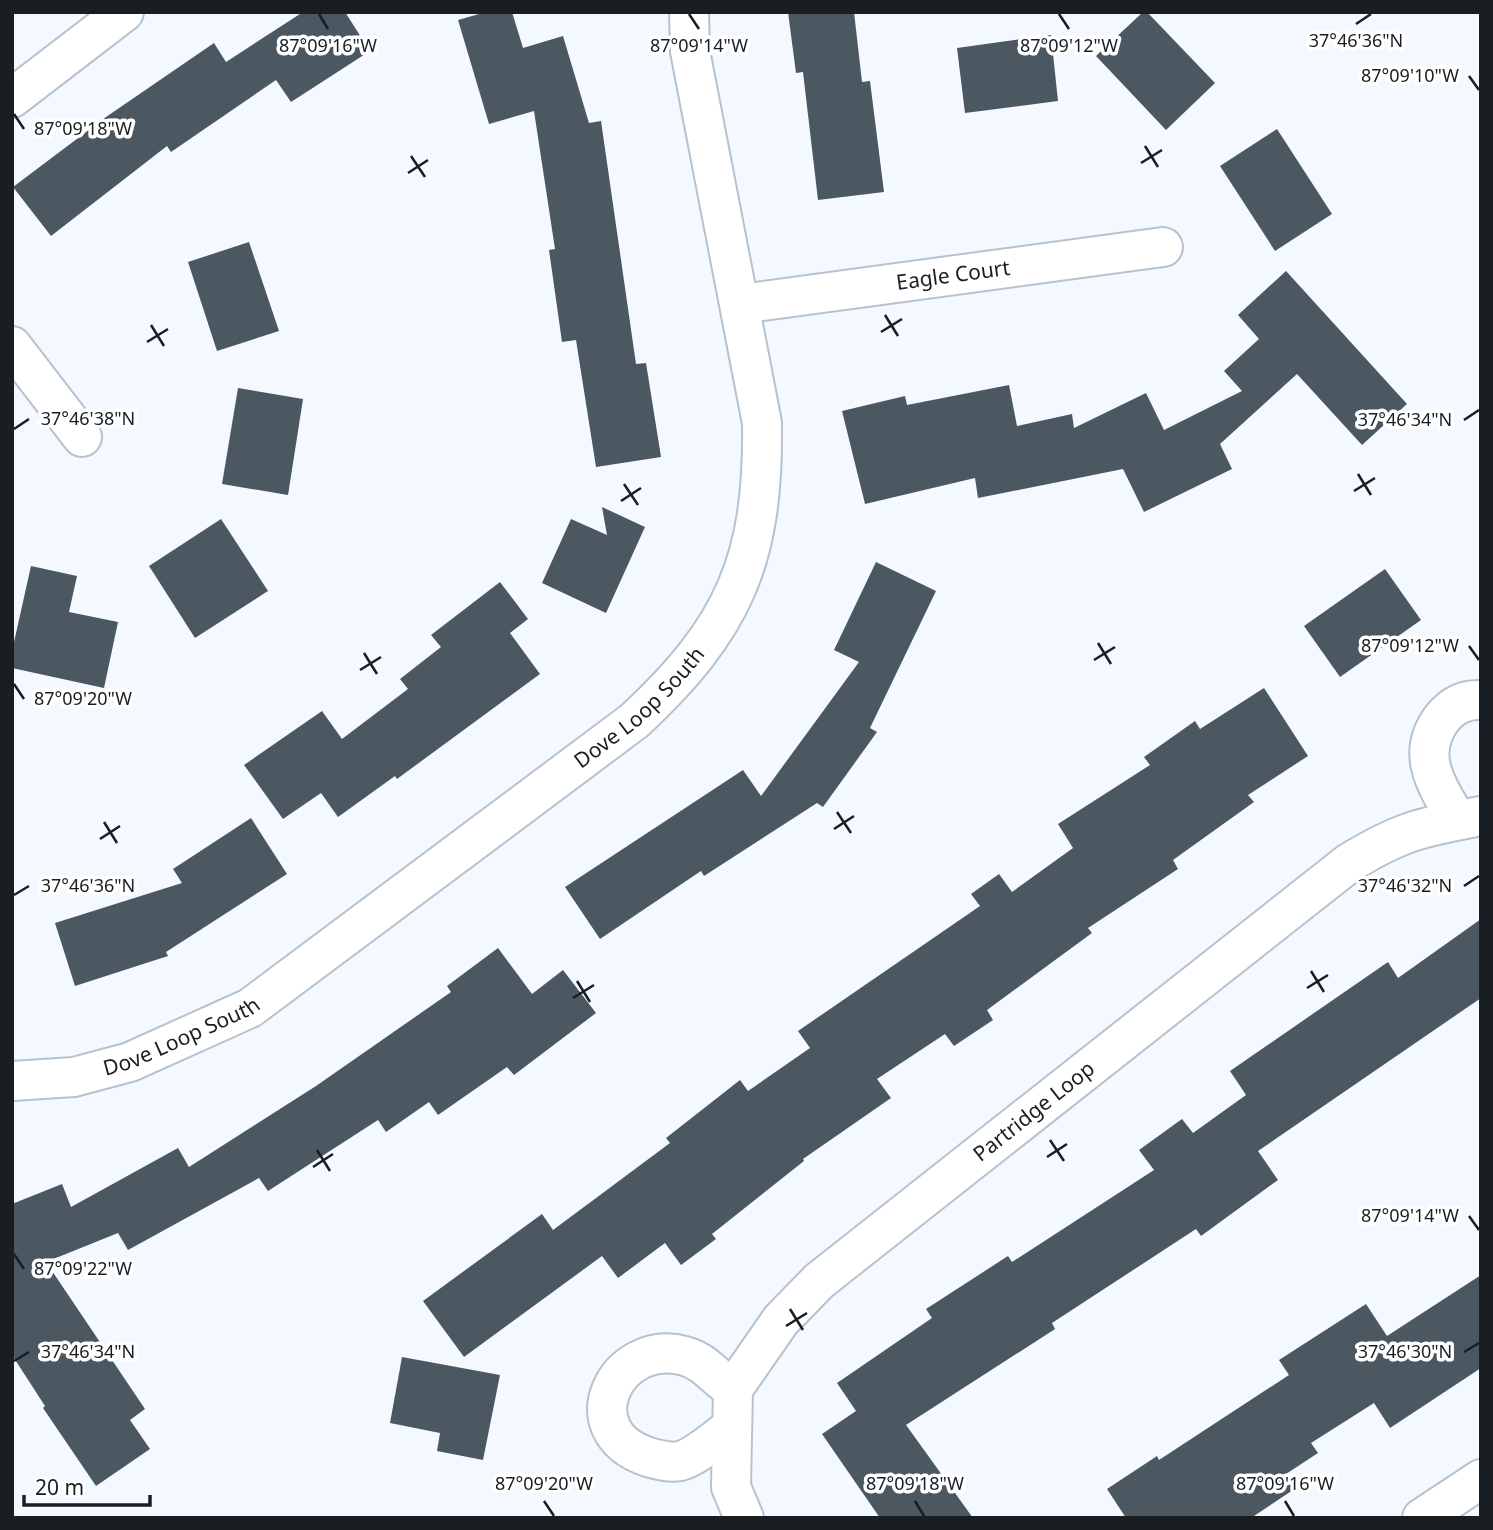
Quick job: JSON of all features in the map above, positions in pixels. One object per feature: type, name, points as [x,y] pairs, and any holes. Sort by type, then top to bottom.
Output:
[{"type":"street","points":[[12,98],[124,12]]},
{"type":"street","name":"Dove Loop South","points":[[12,1081],[74,1077],[130,1062],[250,1008],[634,721],[677,681],[711,638],[737,588],[755,536],[763,479],[762,423],[690,51],[689,12]]},
{"type":"street","name":"Eagle Court","points":[[741,304],[1163,247]]},
{"type":"street","points":[[12,346],[82,437]]},
{"type":"street","points":[[1469,818],[1434,780],[1428,751],[1434,729],[1449,710],[1469,699],[1481,700]]},
{"type":"street","name":"Partridge Loop","points":[[733,1389],[781,1320],[818,1282],[1327,880],[1389,838],[1428,824],[1469,818]]},
{"type":"street","points":[[730,1429],[682,1461],[662,1462],[640,1454],[621,1442],[609,1424],[606,1402],[614,1381],[631,1364],[656,1355],[683,1355],[706,1364],[719,1381],[733,1389],[730,1429],[731,1487],[744,1518]]},
{"type":"street","points":[[1422,1518],[1481,1479]]},
{"type":"building","points":[[303,12],[345,12],[370,51],[291,102],[276,80],[171,152],[167,146],[51,236],[13,187],[106,117],[214,43],[226,62]]},
{"type":"building","points":[[486,12],[512,12],[523,48],[563,36],[589,123],[601,121],[636,364],[646,363],[661,457],[596,467],[576,340],[562,342],[549,250],[555,249],[534,111],[489,124],[458,20]]},
{"type":"building","points":[[788,12],[854,12],[862,82],[870,81],[884,192],[818,200],[803,72],[796,73]]},
{"type":"building","points":[[1143,12],[1147,12],[1215,83],[1166,130],[1096,56]]},
{"type":"building","points":[[1051,35],[1058,101],[965,113],[957,48]]},
{"type":"building","points":[[1277,129],[1332,214],[1275,251],[1220,166]]},
{"type":"building","points":[[249,242],[279,331],[217,351],[188,262]]},
{"type":"building","points":[[1286,271],[1407,404],[1362,445],[1297,374],[1220,444],[1232,469],[1144,512],[1123,469],[978,498],[975,478],[865,504],[842,411],[905,396],[907,405],[1009,385],[1017,426],[1072,414],[1074,428],[1146,393],[1164,430],[1242,391],[1224,371],[1259,339],[1238,315]]},
{"type":"building","points":[[238,388],[303,399],[288,495],[222,484]]},
{"type":"building","points":[[602,507],[645,527],[606,613],[542,583],[571,519],[607,535]]},
{"type":"building","points":[[221,519],[268,591],[195,638],[149,566]]},
{"type":"building","points":[[876,562],[936,591],[870,728],[877,732],[823,807],[817,803],[704,876],[701,871],[600,939],[565,887],[743,770],[761,796],[859,662],[834,650]]},
{"type":"building","points":[[31,566],[77,576],[69,612],[118,622],[104,688],[12,668],[12,651]]},
{"type":"building","points":[[1385,569],[1421,620],[1340,677],[1304,626]]},
{"type":"building","points":[[500,582],[528,619],[510,633],[540,674],[397,779],[395,776],[338,817],[321,793],[283,819],[244,765],[322,711],[342,739],[408,689],[400,679],[441,647],[431,635]]},
{"type":"building","points":[[1264,688],[1308,756],[1248,795],[1254,802],[1173,860],[1178,869],[1088,928],[1092,933],[987,1010],[993,1020],[954,1046],[945,1034],[877,1079],[891,1098],[803,1159],[804,1161],[712,1234],[716,1239],[681,1265],[665,1243],[618,1278],[602,1256],[464,1357],[423,1301],[542,1214],[553,1230],[670,1143],[666,1138],[740,1080],[748,1091],[810,1048],[798,1031],[980,906],[971,894],[999,874],[1012,892],[1073,848],[1058,824],[1150,765],[1144,757],[1195,721],[1200,729]]},
{"type":"building","points":[[251,818],[287,874],[166,952],[168,956],[75,986],[55,923],[182,883],[173,869]]},
{"type":"building","points":[[1481,919],[1481,998],[1258,1151],[1278,1180],[1201,1236],[1196,1229],[1052,1323],[1055,1329],[906,1425],[973,1518],[880,1518],[822,1434],[856,1411],[837,1383],[932,1318],[926,1309],[1008,1256],[1012,1262],[1154,1170],[1139,1150],[1182,1119],[1193,1133],[1246,1095],[1230,1071],[1388,962],[1398,978]]},
{"type":"building","points":[[498,948],[532,994],[563,970],[596,1013],[514,1075],[507,1067],[438,1115],[429,1102],[386,1132],[378,1120],[268,1191],[259,1178],[128,1250],[118,1233],[46,1262],[145,1409],[130,1420],[150,1449],[96,1486],[43,1408],[45,1406],[12,1355],[12,1204],[62,1184],[71,1207],[178,1148],[189,1167],[316,1086],[451,992],[447,986]]},
{"type":"building","points":[[1481,1275],[1481,1368],[1390,1428],[1374,1403],[1311,1443],[1318,1453],[1286,1474],[1296,1488],[1251,1518],[1126,1518],[1107,1489],[1157,1456],[1159,1460],[1289,1375],[1279,1360],[1366,1304],[1387,1336]]},
{"type":"building","points":[[402,1357],[500,1375],[483,1460],[437,1451],[440,1433],[390,1423]]}]
